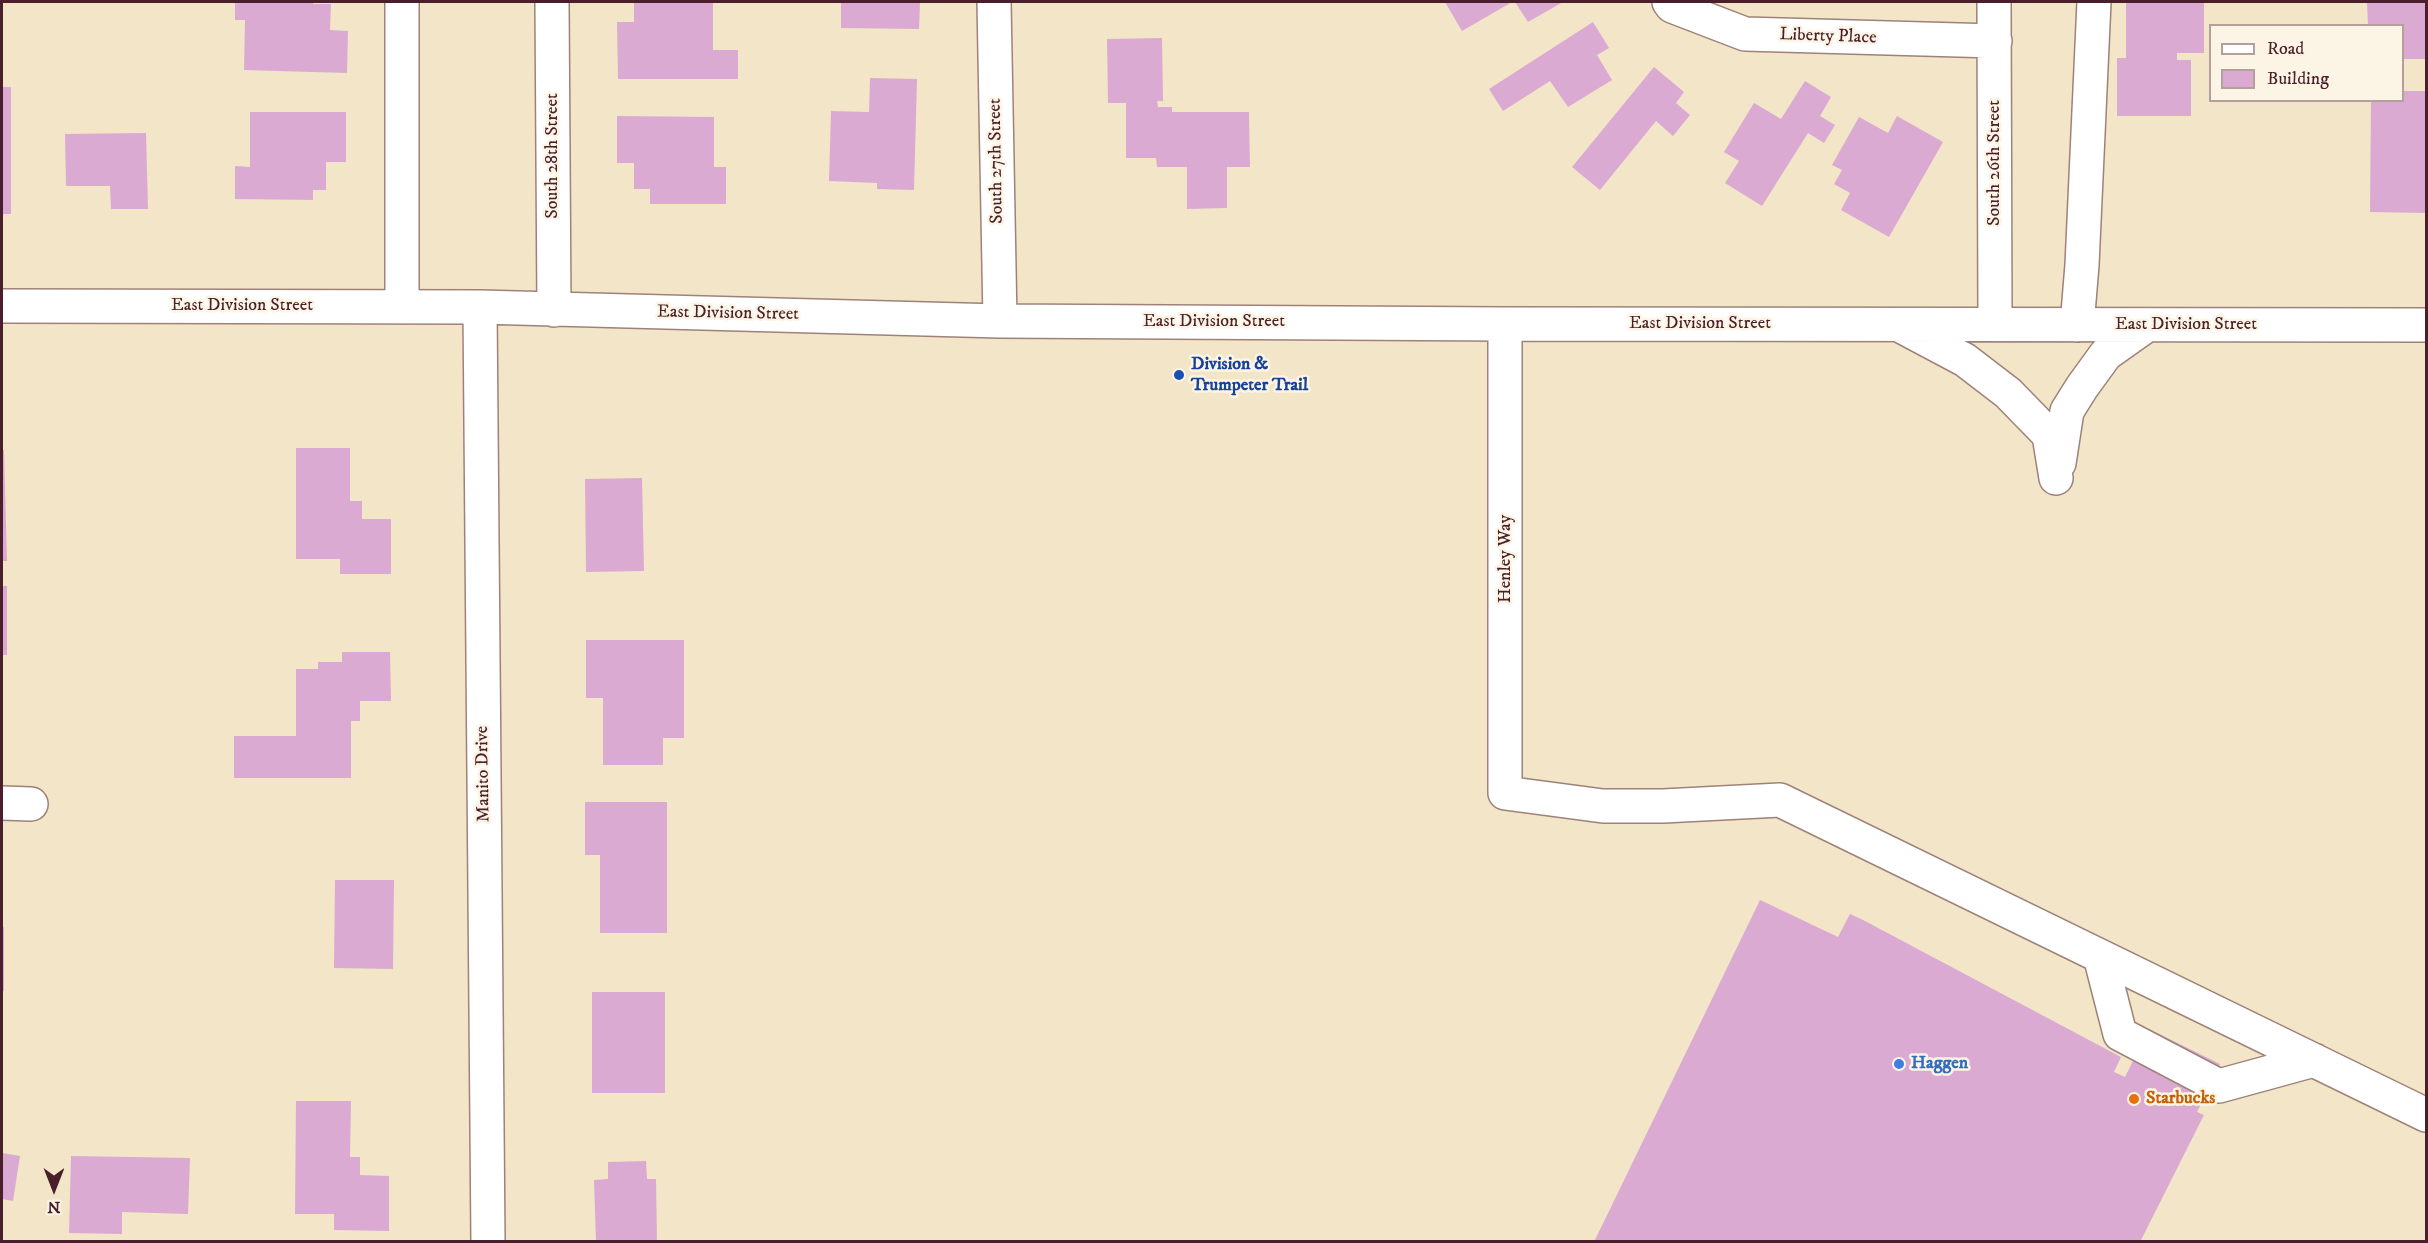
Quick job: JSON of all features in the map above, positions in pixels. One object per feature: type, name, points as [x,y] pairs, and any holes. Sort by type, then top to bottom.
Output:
[{"type":"street","points":[[402,2],[402,306]]},
{"type":"street","name":"South 28th Street","points":[[552,2],[554,310]]},
{"type":"street","name":"South 27th Street","points":[[994,2],[1000,321]]},
{"type":"street","name":"Liberty Place","points":[[1670,2],[1672,6],[1745,34],[1995,41]]},
{"type":"street","name":"South 26th Street","points":[[1994,2],[1995,324]]},
{"type":"street","points":[[2077,325],[2082,265],[2094,2]]},
{"type":"street","name":"East Division Street","points":[[2,306],[480,307],[1000,321],[2427,325]]},
{"type":"street","name":"Manito Drive","points":[[480,307],[489,1242]]},
{"type":"street","name":"Henley Way","points":[[1505,324],[1505,793],[1603,806],[1663,806],[1780,800],[2100,956]]},
{"type":"street","points":[[1897,324],[1965,360],[2008,393],[2049,435],[2056,478],[2067,411],[2106,354],[2147,325]]},
{"type":"street","points":[[2100,956],[2427,1115]]},
{"type":"street","points":[[2100,956],[2120,1034],[2219,1086],[2314,1060]]},
{"type":"building","points":[[235,2],[331,4],[330,30],[348,31],[347,73],[244,70],[245,20],[235,20]]},
{"type":"building","points":[[634,2],[713,2],[713,50],[738,50],[738,79],[618,79],[617,22],[634,22]]},
{"type":"building","points":[[841,2],[920,2],[919,29],[841,28]]},
{"type":"building","points":[[1445,2],[1512,2],[1462,31]]},
{"type":"building","points":[[1515,2],[1563,2],[1528,22]]},
{"type":"building","points":[[2126,2],[2204,2],[2204,53],[2177,53],[2177,60],[2191,60],[2191,116],[2117,116],[2117,58],[2126,58]]},
{"type":"building","points":[[2367,2],[2426,2],[2426,59],[2404,59],[2404,24],[2368,24]]},
{"type":"building","points":[[1593,22],[1609,48],[1597,55],[1612,80],[1568,107],[1550,81],[1503,111],[1489,89]]},
{"type":"building","points":[[1162,38],[1163,101],[1157,101],[1158,107],[1172,107],[1172,112],[1249,112],[1250,167],[1227,167],[1227,208],[1187,209],[1187,167],[1157,167],[1156,158],[1126,158],[1126,103],[1108,103],[1107,39]]},
{"type":"building","points":[[1654,67],[1684,92],[1676,103],[1690,115],[1673,136],[1656,121],[1600,190],[1572,167]]},
{"type":"building","points":[[870,78],[917,79],[914,190],[877,189],[877,183],[829,181],[831,111],[869,112]]},
{"type":"building","points":[[1805,81],[1831,97],[1820,116],[1835,125],[1824,143],[1808,133],[1762,206],[1725,183],[1739,161],[1724,152],[1754,103],[1781,119]]},
{"type":"building","points":[[2,87],[11,87],[11,214],[2,214]]},
{"type":"building","points":[[2404,91],[2426,91],[2426,213],[2370,212],[2371,102],[2404,102]]},
{"type":"building","points":[[250,112],[346,112],[346,162],[326,162],[326,190],[313,190],[313,200],[235,199],[235,166],[250,167]]},
{"type":"building","points":[[617,116],[714,117],[714,167],[726,167],[726,204],[650,204],[650,189],[634,189],[634,163],[617,163]]},
{"type":"building","points":[[1897,116],[1943,142],[1889,237],[1841,210],[1850,193],[1834,184],[1842,170],[1832,165],[1859,117],[1888,133]]},
{"type":"building","points":[[146,133],[148,209],[111,209],[110,186],[66,186],[65,134]]},
{"type":"building","points":[[296,448],[350,448],[350,501],[362,501],[362,519],[391,519],[391,574],[340,574],[340,559],[296,559]]},
{"type":"building","points":[[2,450],[4,450],[7,561],[2,561]]},
{"type":"building","points":[[642,478],[644,571],[586,572],[585,479]]},
{"type":"building","points":[[2,586],[7,586],[7,655],[2,655]]},
{"type":"building","points":[[586,640],[684,640],[684,738],[663,738],[663,765],[603,765],[603,698],[586,698]]},
{"type":"building","points":[[342,652],[390,652],[391,701],[360,701],[360,721],[351,721],[351,778],[234,778],[234,736],[296,736],[296,669],[318,669],[318,662],[342,662]]},
{"type":"building","points":[[585,802],[667,802],[667,933],[600,933],[600,855],[585,855]]},
{"type":"building","points":[[335,880],[394,880],[393,969],[334,968]]},
{"type":"building","name":"Haggen","points":[[1760,900],[1838,937],[1850,914],[1863,920],[2121,1057],[2114,1072],[2125,1077],[2149,1029],[2220,1064],[2197,1112],[2204,1115],[2140,1242],[1594,1242]]},
{"type":"building","points":[[2,927],[4,927],[4,991],[2,991]]},
{"type":"building","points":[[592,992],[665,992],[665,1093],[592,1093]]},
{"type":"building","points":[[296,1101],[351,1101],[350,1157],[360,1157],[360,1175],[389,1176],[389,1231],[334,1230],[334,1214],[295,1214]]},
{"type":"building","points":[[2,1153],[20,1156],[13,1201],[2,1199]]},
{"type":"building","points":[[71,1156],[190,1158],[188,1214],[122,1212],[122,1234],[69,1233]]},
{"type":"building","points":[[646,1161],[647,1179],[656,1179],[657,1242],[596,1242],[594,1180],[608,1179],[608,1162]]},
{"type":"place","name":"Division & Trumpeter Trail","points":[[1179,375]]},
{"type":"place","name":"Haggen","points":[[1899,1064]]},
{"type":"place","name":"Starbucks","points":[[2134,1099]]}]
